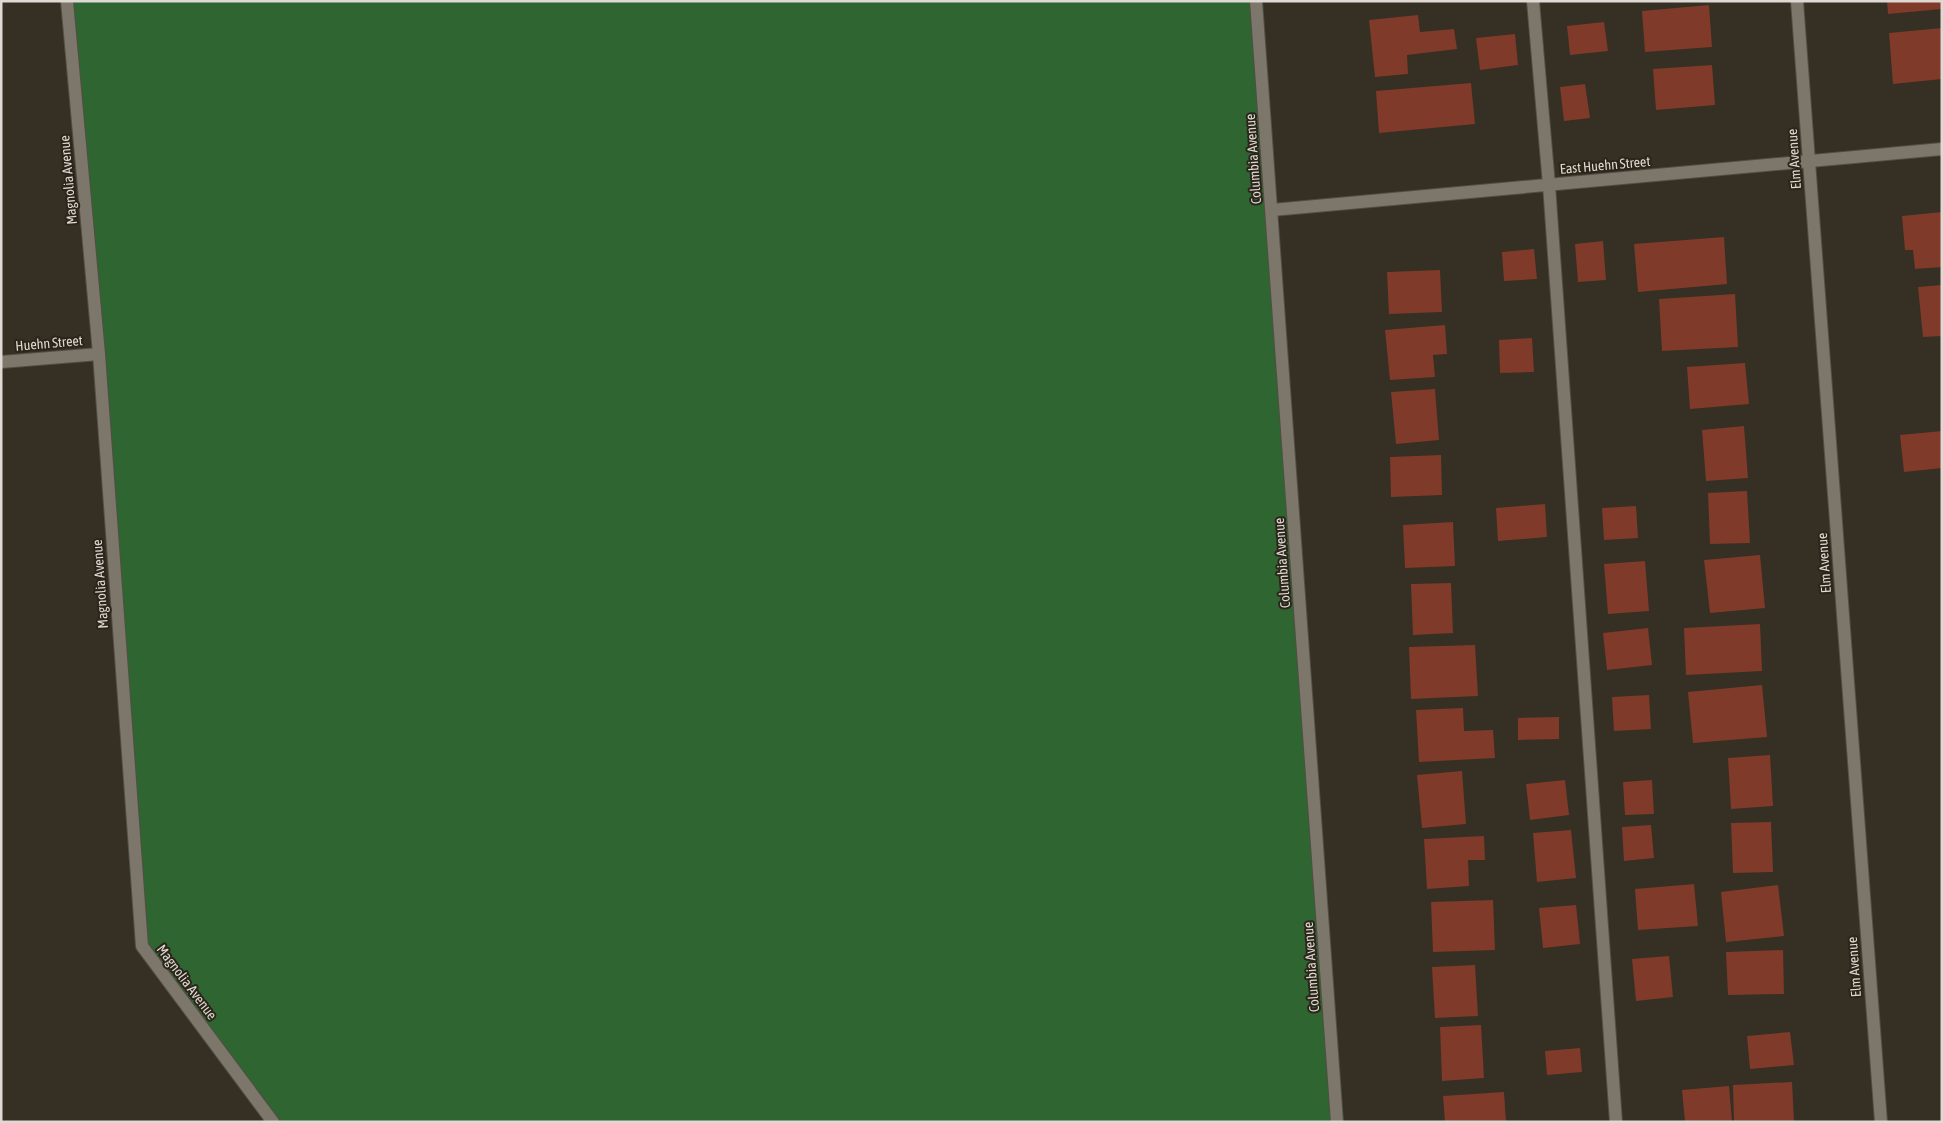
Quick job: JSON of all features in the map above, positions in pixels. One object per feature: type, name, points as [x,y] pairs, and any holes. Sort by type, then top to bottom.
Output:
[{"type":"street","name":"Magnolia Avenue","points":[[67,1],[98,354],[142,946],[273,1122]]},
{"type":"street","name":"Columbia Avenue","points":[[1256,1],[1337,1122]]},
{"type":"street","points":[[1533,1],[1549,185],[1616,1122]]},
{"type":"street","name":"Elm Avenue","points":[[1797,1],[1881,1122]]},
{"type":"street","name":"East Huehn Street","points":[[1272,210],[1942,149]]},
{"type":"street","name":"Huehn Street","points":[[1,362],[98,354]]},
{"type":"green space","points":[[67,1],[1256,1],[1337,1122],[273,1122],[142,946]]},
{"type":"building","points":[[1887,1],[1942,1],[1942,9],[1888,14]]},
{"type":"building","points":[[1709,5],[1712,47],[1645,52],[1642,11]]},
{"type":"building","points":[[1418,15],[1420,32],[1454,29],[1457,49],[1407,55],[1408,74],[1375,77],[1369,20]]},
{"type":"building","points":[[1604,22],[1608,51],[1570,55],[1567,26]]},
{"type":"building","points":[[1942,28],[1942,79],[1893,84],[1889,33]]},
{"type":"building","points":[[1515,34],[1518,65],[1480,70],[1476,38]]},
{"type":"building","points":[[1712,65],[1715,105],[1656,110],[1653,69]]},
{"type":"building","points":[[1471,83],[1475,124],[1379,133],[1376,91]]},
{"type":"building","points":[[1585,84],[1590,118],[1564,121],[1560,87]]},
{"type":"building","points":[[1942,212],[1942,267],[1915,269],[1913,250],[1905,250],[1902,216]]},
{"type":"building","points":[[1724,237],[1727,284],[1638,292],[1634,244]]},
{"type":"building","points":[[1603,241],[1606,280],[1578,282],[1575,244]]},
{"type":"building","points":[[1534,249],[1537,279],[1504,281],[1502,252]]},
{"type":"building","points":[[1440,270],[1442,312],[1389,314],[1387,272]]},
{"type":"building","points":[[1942,285],[1942,336],[1923,337],[1918,287]]},
{"type":"building","points":[[1735,294],[1738,347],[1662,351],[1659,299]]},
{"type":"building","points":[[1445,325],[1447,354],[1433,355],[1435,377],[1390,380],[1385,330]]},
{"type":"building","points":[[1532,338],[1534,372],[1500,373],[1499,340]]},
{"type":"building","points":[[1745,363],[1749,404],[1690,409],[1687,367]]},
{"type":"building","points":[[1435,389],[1439,440],[1396,444],[1391,392]]},
{"type":"building","points":[[1744,426],[1748,478],[1706,481],[1702,430]]},
{"type":"building","points":[[1942,431],[1942,468],[1904,472],[1900,435]]},
{"type":"building","points":[[1441,455],[1442,495],[1391,497],[1390,457]]},
{"type":"building","points":[[1747,491],[1750,543],[1710,544],[1708,493]]},
{"type":"building","points":[[1545,504],[1547,537],[1498,541],[1496,508]]},
{"type":"building","points":[[1636,506],[1638,538],[1604,540],[1602,508]]},
{"type":"building","points":[[1453,522],[1455,566],[1405,568],[1403,525]]},
{"type":"building","points":[[1760,555],[1765,608],[1710,613],[1704,560]]},
{"type":"building","points":[[1645,561],[1649,611],[1608,614],[1604,564]]},
{"type":"building","points":[[1451,583],[1453,633],[1413,635],[1411,584]]},
{"type":"building","points":[[1760,624],[1762,671],[1686,675],[1684,628]]},
{"type":"building","points":[[1648,628],[1652,665],[1607,670],[1603,633]]},
{"type":"building","points":[[1475,645],[1478,696],[1411,699],[1409,647]]},
{"type":"building","points":[[1762,685],[1767,737],[1693,743],[1688,692]]},
{"type":"building","points":[[1649,695],[1651,729],[1614,731],[1612,697]]},
{"type":"building","points":[[1463,708],[1464,731],[1493,730],[1495,758],[1419,762],[1416,710]]},
{"type":"building","points":[[1559,717],[1559,739],[1518,740],[1518,718]]},
{"type":"building","points":[[1770,755],[1773,806],[1731,809],[1728,758]]},
{"type":"building","points":[[1462,771],[1466,824],[1422,828],[1417,775]]},
{"type":"building","points":[[1565,780],[1569,815],[1530,820],[1526,784]]},
{"type":"building","points":[[1652,780],[1654,814],[1625,815],[1623,782]]},
{"type":"building","points":[[1771,822],[1773,872],[1733,873],[1731,823]]},
{"type":"building","points":[[1651,825],[1654,858],[1624,861],[1622,827]]},
{"type":"building","points":[[1571,830],[1576,878],[1537,882],[1533,833]]},
{"type":"building","points":[[1484,836],[1485,860],[1468,860],[1469,886],[1427,889],[1424,839]]},
{"type":"building","points":[[1694,884],[1698,926],[1638,930],[1635,889]]},
{"type":"building","points":[[1778,885],[1784,936],[1726,942],[1721,892]]},
{"type":"building","points":[[1493,900],[1495,950],[1433,952],[1431,902]]},
{"type":"building","points":[[1576,905],[1580,944],[1543,948],[1539,908]]},
{"type":"building","points":[[1783,950],[1784,994],[1728,995],[1726,952]]},
{"type":"building","points":[[1669,956],[1673,997],[1636,1001],[1632,959]]},
{"type":"building","points":[[1475,965],[1478,1016],[1435,1018],[1432,967]]},
{"type":"building","points":[[1481,1025],[1484,1078],[1442,1081],[1440,1027]]},
{"type":"building","points":[[1790,1032],[1794,1065],[1750,1069],[1747,1036]]},
{"type":"building","points":[[1580,1048],[1582,1072],[1547,1075],[1545,1051]]},
{"type":"building","points":[[1792,1082],[1794,1122],[1734,1122],[1733,1085]]},
{"type":"building","points":[[1729,1086],[1732,1122],[1685,1122],[1682,1090]]},
{"type":"building","points":[[1504,1092],[1506,1122],[1445,1122],[1443,1096]]}]
